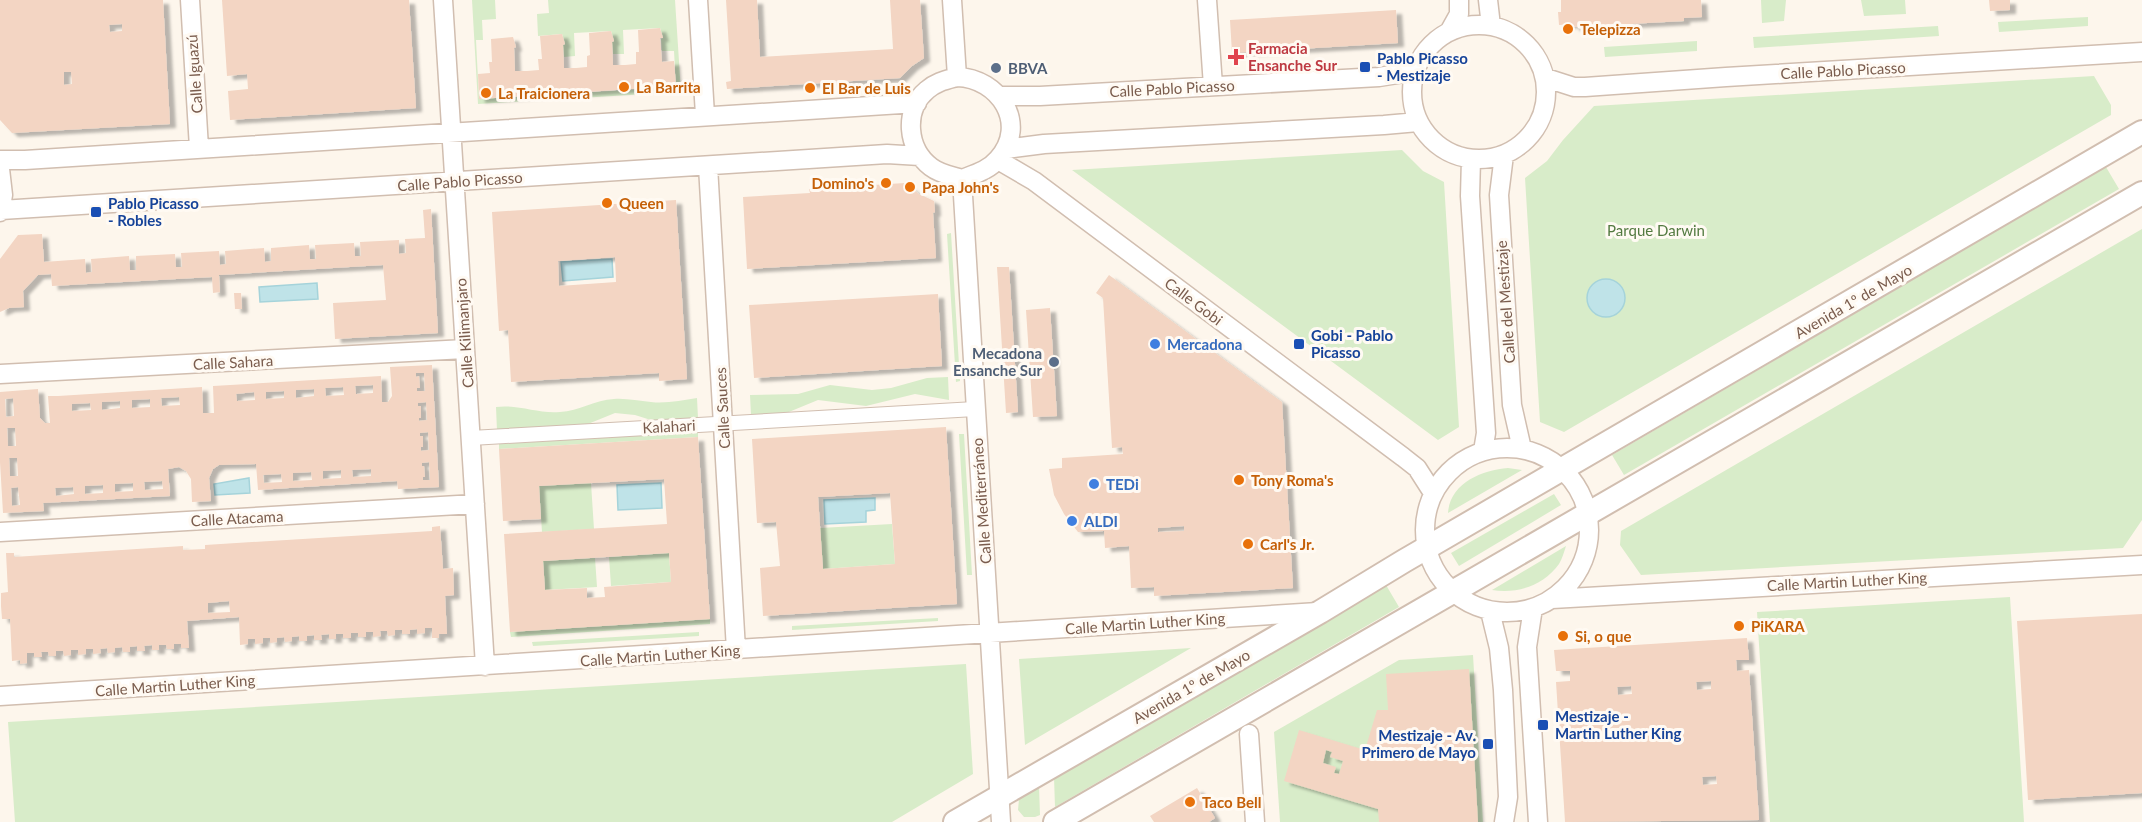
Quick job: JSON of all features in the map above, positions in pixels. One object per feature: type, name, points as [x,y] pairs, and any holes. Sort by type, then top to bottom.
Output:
[{"type":"street","name":"Calle Iguazú","points":[[190,0],[199,148]]},
{"type":"street","name":"Calle Kilimanjaro","points":[[443,0],[485,666]]},
{"type":"street","points":[[698,0],[705,115]]},
{"type":"street","points":[[952,0],[957,77]]},
{"type":"street","points":[[1207,0],[1213,86]]},
{"type":"street","points":[[1449,32],[1459,14],[1459,0]]},
{"type":"street","points":[[1488,0],[1491,26]]},
{"type":"street","points":[[1466,26],[1491,26],[1511,33],[1528,46],[1540,63],[1548,88],[1543,113],[1537,126],[1523,143],[1504,155],[1471,159],[1458,156],[1440,147],[1425,133],[1418,122],[1411,96],[1415,69],[1423,54],[1435,41],[1449,32],[1466,26]]},
{"type":"street","name":"Calle Pablo Picasso","points":[[1546,78],[1574,87],[1585,87],[2142,52]]},
{"type":"street","name":"Calle Pablo Picasso","points":[[1000,96],[1040,96],[1379,77],[1415,69]]},
{"type":"street","points":[[957,77],[975,79],[992,88],[1000,96],[1009,113],[1010,138],[1002,154],[986,170],[962,179],[932,168],[920,156],[910,126],[917,103],[927,90],[939,82],[957,77]]},
{"type":"street","points":[[0,160],[917,103]]},
{"type":"street","points":[[1002,154],[1044,144],[1418,122]]},
{"type":"street","name":"Avenida 1º de Mayo","points":[[955,822],[1320,612],[1426,548],[2142,132]]},
{"type":"street","name":"Calle Pablo Picasso","points":[[0,211],[887,154],[920,156]]},
{"type":"street","name":"Calle Gobi","points":[[1002,154],[1034,181],[1417,468],[1433,493]]},
{"type":"street","name":"Calle del Mestizaje","points":[[1504,155],[1499,195],[1503,265],[1512,405],[1522,449]]},
{"type":"street","name":"Calle del Mestizaje","points":[[1471,159],[1470,196],[1486,433],[1483,451]]},
{"type":"street","name":"Calle Sauces","points":[[708,165],[736,650]]},
{"type":"street","points":[[0,169],[3,195],[0,211]]},
{"type":"street","name":"Calle Mediterráneo","points":[[962,179],[1001,822]]},
{"type":"street","points":[[1055,822],[2142,194]]},
{"type":"street","name":"Calle Sahara","points":[[0,374],[465,349]]},
{"type":"street","name":"Kalahari","points":[[471,438],[975,409]]},
{"type":"street","points":[[1496,448],[1522,449],[1544,456],[1563,470],[1574,482],[1585,501],[1589,515],[1590,535],[1587,552],[1580,571],[1573,581],[1552,599],[1518,612],[1490,611],[1466,603],[1452,593],[1433,568],[1426,548],[1424,531],[1426,511],[1433,493],[1447,473],[1483,451],[1496,448]]},
{"type":"street","name":"Calle Gobi","points":[[1417,468],[1447,473]]},
{"type":"street","name":"Calle Atacama","points":[[0,532],[475,504]]},
{"type":"street","name":"Calle Martin Luther King","points":[[1552,599],[2142,564]]},
{"type":"street","points":[[1533,608],[1527,646],[1539,822]]},
{"type":"street","points":[[1490,611],[1499,648],[1503,690],[1508,797],[1504,822]]},
{"type":"street","name":"Calle Martin Luther King","points":[[0,696],[1320,612]]},
{"type":"street","points":[[1249,734],[1256,822]]},
{"type":"green space","points":[[472,0],[495,0],[496,19],[482,20],[483,40],[476,40],[479,99],[676,87],[674,51],[662,51],[661,39],[663,38],[660,28],[623,30],[624,54],[613,54],[612,42],[614,41],[611,31],[574,33],[575,56],[564,57],[563,45],[565,44],[562,34],[538,36],[537,14],[549,13],[548,0],[675,0],[681,92],[478,104]]},
{"type":"green space","points":[[1761,0],[1786,0],[1784,21],[1762,23]]},
{"type":"green space","points":[[1861,0],[1905,0],[1906,14],[1864,16]]},
{"type":"green space","points":[[2088,17],[2088,26],[1999,32],[1998,22]]},
{"type":"green space","points":[[1938,26],[1939,36],[1754,48],[1753,37]]},
{"type":"green space","points":[[1697,41],[1697,51],[1605,57],[1604,47]]},
{"type":"green space","name":"Parque Darwin","points":[[2094,76],[2111,105],[2111,115],[1564,432],[1540,422],[1525,178],[1547,161],[1594,106]]},
{"type":"green space","points":[[1402,150],[1423,171],[1444,182],[1459,427],[1438,440],[1072,170]]},
{"type":"green space","points":[[2106,167],[2119,189],[1624,475],[1612,455]]},
{"type":"green space","points":[[2142,229],[2142,520],[2123,548],[1641,575],[1620,545],[1621,531]]},
{"type":"green space","points":[[951,233],[960,381],[956,382],[947,234]]},
{"type":"green space","points":[[948,377],[949,400],[915,394],[866,406],[818,400],[784,414],[751,415],[750,395],[798,394],[830,385],[872,390],[891,388],[927,378]]},
{"type":"green space","points":[[697,398],[698,418],[654,421],[635,415],[615,413],[583,426],[497,431],[496,407],[560,412],[614,399],[674,402]]},
{"type":"green space","points":[[698,432],[698,437],[499,449],[499,444]]},
{"type":"green space","points":[[959,434],[964,434],[972,575],[967,575]]},
{"type":"green space","points":[[1508,468],[1522,470],[1448,513],[1455,494],[1469,480],[1478,475]]},
{"type":"green space","points":[[591,483],[594,529],[542,532],[539,486]]},
{"type":"green space","points":[[1554,494],[1561,505],[1459,566],[1451,553]]},
{"type":"green space","points":[[892,524],[895,564],[823,569],[820,528]]},
{"type":"green space","points":[[1566,546],[1553,572],[1537,583],[1511,591],[1492,590]]},
{"type":"green space","points":[[669,553],[671,582],[611,586],[609,557]]},
{"type":"green space","points":[[595,558],[597,587],[545,590],[543,561]]},
{"type":"green space","points":[[1386,585],[1399,607],[1055,807],[1054,777]]},
{"type":"green space","points":[[2010,597],[2024,822],[1770,822],[1757,612]]},
{"type":"green space","points":[[938,618],[938,621],[792,630],[792,626]]},
{"type":"green space","points":[[710,619],[710,624],[511,637],[510,632]]},
{"type":"green space","points":[[699,632],[699,636],[533,646],[532,642]]},
{"type":"green space","points":[[1191,648],[1025,745],[1019,659]]},
{"type":"green space","points":[[1473,655],[1483,822],[1280,822],[1274,732],[1399,660]]},
{"type":"green space","points":[[966,664],[973,774],[892,822],[15,822],[8,722]]},
{"type":"green space","points":[[1039,786],[1040,815],[1024,817],[1018,810],[1019,799]]},
{"type":"water","points":[[612,259],[613,277],[563,281],[561,262]]},
{"type":"water","points":[[1606,279],[1619,285],[1625,298],[1619,311],[1606,317],[1593,311],[1587,298],[1593,285]]},
{"type":"water","points":[[317,283],[318,299],[260,302],[259,287]]},
{"type":"water","points":[[249,478],[250,493],[215,495],[214,484]]},
{"type":"water","points":[[661,483],[662,508],[618,510],[617,485]]},
{"type":"water","points":[[875,498],[875,510],[866,511],[866,522],[825,524],[824,500]]},
{"type":"building","points":[[0,0],[163,0],[170,124],[12,133],[0,120]],"holes":[[[122,24],[122,31],[110,32],[109,25]],[[64,72],[71,72],[72,84],[64,85]]]},
{"type":"building","points":[[222,0],[409,0],[416,108],[230,120],[228,91],[248,89],[247,74],[227,76]]},
{"type":"building","points":[[726,0],[757,0],[760,57],[893,49],[890,0],[920,0],[924,58],[900,78],[727,89],[726,82],[731,81]]},
{"type":"building","points":[[1561,0],[1701,0],[1702,17],[1684,18],[1684,21],[1574,27],[1573,24],[1559,25],[1558,12],[1561,12]]},
{"type":"building","points":[[1989,0],[2010,0],[2010,10],[1990,11]]},
{"type":"building","points":[[1396,10],[1398,43],[1232,53],[1230,20]]},
{"type":"building","points":[[660,28],[663,38],[660,38],[662,62],[674,61],[676,86],[479,99],[478,74],[490,73],[491,39],[513,37],[516,47],[514,48],[515,71],[527,71],[539,70],[538,59],[542,59],[540,36],[562,34],[565,44],[563,45],[564,68],[576,68],[587,67],[587,56],[590,55],[589,33],[611,31],[614,41],[612,42],[613,65],[625,65],[636,64],[636,52],[639,52],[638,30]]},
{"type":"building","points":[[905,183],[919,194],[934,201],[936,258],[747,269],[743,197],[810,193],[809,189]]},
{"type":"building","points":[[676,200],[687,379],[659,381],[659,373],[511,382],[508,330],[499,331],[492,212]],"holes":[[[615,257],[616,282],[559,286],[558,261]]]},
{"type":"building","points":[[431,209],[438,333],[335,339],[333,303],[386,300],[383,265],[219,275],[220,292],[213,293],[212,277],[52,286],[51,274],[38,275],[23,291],[24,307],[9,308],[0,312],[0,259],[18,235],[42,234],[44,262],[85,259],[86,273],[92,272],[91,259],[129,256],[130,270],[136,270],[136,256],[175,254],[176,267],[182,267],[181,253],[219,251],[220,265],[226,264],[225,251],[264,248],[265,262],[271,261],[271,248],[309,245],[310,259],[316,259],[315,245],[354,243],[355,256],[361,256],[360,242],[399,240],[399,254],[406,253],[405,239],[425,238],[423,210]]},
{"type":"building","points":[[997,267],[1009,267],[1018,412],[1006,413]]},
{"type":"building","name":"ALDI","points":[[1109,275],[1282,402],[1293,588],[1154,596],[1154,587],[1131,588],[1129,546],[1105,548],[1104,531],[1078,532],[1064,514],[1054,495],[1049,469],[1062,468],[1062,458],[1123,454],[1122,447],[1112,448],[1103,298],[1096,293]],"holes":[[[1184,526],[1184,531],[1158,532],[1158,528]]]},
{"type":"building","points":[[234,293],[241,293],[242,309],[235,309]]},
{"type":"building","points":[[938,294],[942,366],[754,378],[749,305]]},
{"type":"building","points":[[1050,308],[1057,416],[1033,417],[1026,310]]},
{"type":"building","points":[[432,365],[439,487],[398,489],[397,481],[258,490],[256,464],[219,465],[213,469],[209,478],[211,501],[192,502],[191,479],[186,471],[179,467],[168,469],[170,496],[43,503],[44,511],[3,513],[0,392],[38,389],[40,418],[45,423],[50,423],[48,396],[202,387],[203,413],[214,413],[213,386],[381,376],[382,402],[388,402],[392,396],[390,367]],"holes":[[[416,373],[424,373],[425,391],[417,391],[417,388],[420,388],[419,376],[416,377]],[[373,385],[373,393],[356,394],[355,386]],[[343,387],[344,395],[326,396],[325,388]],[[314,389],[314,396],[296,398],[296,390]],[[284,391],[284,398],[266,399],[266,392]],[[254,392],[255,400],[237,401],[236,394]],[[179,397],[180,405],[162,406],[161,398]],[[13,398],[14,416],[6,417],[5,399]],[[150,399],[150,407],[132,408],[132,400]],[[120,401],[120,408],[102,410],[102,402]],[[426,402],[427,420],[419,421],[421,406],[418,406],[418,403]],[[90,403],[91,410],[72,411],[72,404]],[[7,428],[15,428],[16,446],[8,446]],[[428,432],[429,450],[421,451],[423,436],[420,436],[420,433]],[[9,458],[17,458],[18,476],[10,476]],[[429,462],[430,480],[423,480],[425,477],[422,463]],[[371,469],[371,476],[353,477],[352,470]],[[341,470],[341,478],[323,479],[323,471]],[[311,472],[312,480],[293,481],[293,473]],[[281,474],[282,482],[264,483],[263,475]],[[162,481],[163,489],[145,490],[144,482]],[[133,483],[133,491],[115,492],[115,484]],[[103,485],[103,493],[85,494],[85,486]],[[18,487],[20,505],[12,506],[11,488]],[[73,487],[74,494],[56,496],[55,488]]]},
{"type":"building","points":[[946,427],[957,604],[763,616],[760,568],[780,566],[776,522],[757,523],[752,439]],"holes":[[[890,493],[895,564],[823,569],[818,497]]]},
{"type":"building","points":[[698,437],[710,619],[510,632],[504,534],[667,524],[664,479],[539,486],[541,519],[503,521],[499,449]],"holes":[[[669,553],[671,582],[604,587],[605,597],[587,598],[587,588],[545,590],[543,561]]]},
{"type":"building","points":[[440,526],[443,569],[453,568],[454,595],[445,596],[447,634],[439,634],[439,638],[432,638],[432,628],[425,628],[425,633],[417,634],[417,629],[410,630],[410,634],[402,634],[402,630],[395,630],[395,635],[388,636],[387,631],[380,631],[381,636],[373,637],[373,632],[366,632],[366,637],[358,637],[358,633],[351,633],[351,638],[343,638],[343,634],[336,634],[336,639],[329,639],[329,634],[321,635],[322,640],[314,640],[314,635],[307,636],[307,641],[299,641],[299,636],[292,637],[292,641],[285,642],[284,637],[277,638],[277,642],[270,643],[270,638],[263,638],[263,643],[255,644],[255,639],[248,639],[248,644],[240,645],[239,617],[187,621],[189,648],[181,648],[181,644],[174,644],[174,649],[167,649],[166,645],[159,645],[159,650],[152,650],[152,645],[144,646],[145,651],[137,651],[137,646],[130,647],[130,652],[123,652],[122,647],[115,648],[115,652],[108,653],[107,648],[100,649],[101,653],[93,654],[93,649],[86,649],[86,654],[78,655],[78,650],[71,650],[71,655],[64,656],[63,651],[56,651],[56,656],[49,656],[48,652],[41,652],[42,657],[34,657],[34,653],[27,653],[27,663],[20,664],[20,660],[12,661],[10,619],[2,619],[1,606],[1,593],[8,592],[6,553],[14,553],[14,557],[183,546],[183,550],[205,549],[205,545],[432,531],[432,527]],"holes":[[[229,601],[230,612],[208,613],[208,603]]]},
{"type":"building","points":[[2142,614],[2142,793],[2028,800],[2017,621]]},
{"type":"building","points":[[1747,638],[1749,660],[1736,660],[1737,671],[1749,670],[1759,820],[1565,822],[1556,682],[1570,681],[1570,671],[1556,671],[1554,650]],"holes":[[[1711,681],[1711,689],[1697,690],[1696,682]],[[1631,686],[1632,694],[1618,695],[1617,687]],[[1716,776],[1717,784],[1703,785],[1702,777]]]},
{"type":"building","points":[[1469,669],[1478,822],[1379,822],[1378,809],[1284,781],[1299,730],[1365,750],[1377,710],[1388,710],[1386,674]],"holes":[[[1326,750],[1332,752],[1330,757],[1343,761],[1339,774],[1334,773],[1336,767],[1323,763]]]},
{"type":"building","name":"Taco Bell","points":[[1197,788],[1215,818],[1209,822],[1154,822],[1150,816]]},
{"type":"place","name":"Telepizza","points":[[1568,29]]},
{"type":"place","name":"Farmacia Ensanche Sur","points":[[1236,57]]},
{"type":"place","name":"Pablo Picasso - Mestizaje","points":[[1365,67]]},
{"type":"place","name":"BBVA","points":[[996,68]]},
{"type":"place","name":"La Barrita","points":[[624,87]]},
{"type":"place","name":"El Bar de Luis","points":[[810,88]]},
{"type":"place","name":"La Traicionera","points":[[486,93]]},
{"type":"place","name":"Domino's","points":[[886,183]]},
{"type":"place","name":"Papa John's","points":[[910,187]]},
{"type":"place","name":"Queen","points":[[607,203]]},
{"type":"place","name":"Pablo Picasso - Robles","points":[[96,212]]},
{"type":"place","name":"Mercadona","points":[[1155,344]]},
{"type":"place","name":"Gobi - Pablo Picasso","points":[[1299,344]]},
{"type":"place","name":"Mecadona Ensanche Sur","points":[[1054,362]]},
{"type":"place","name":"Tony Roma's","points":[[1239,480]]},
{"type":"place","name":"TEDi","points":[[1094,484]]},
{"type":"place","name":"ALDI","points":[[1072,521]]},
{"type":"place","name":"Carl's Jr.","points":[[1248,544]]},
{"type":"place","name":"PiKARA","points":[[1739,626]]},
{"type":"place","name":"Si, o que","points":[[1563,636]]},
{"type":"place","name":"Mestizaje - Martin Luther King","points":[[1543,725]]},
{"type":"place","name":"Mestizaje - Av. Primero de Mayo","points":[[1488,744]]},
{"type":"place","name":"Taco Bell","points":[[1190,802]]}]
